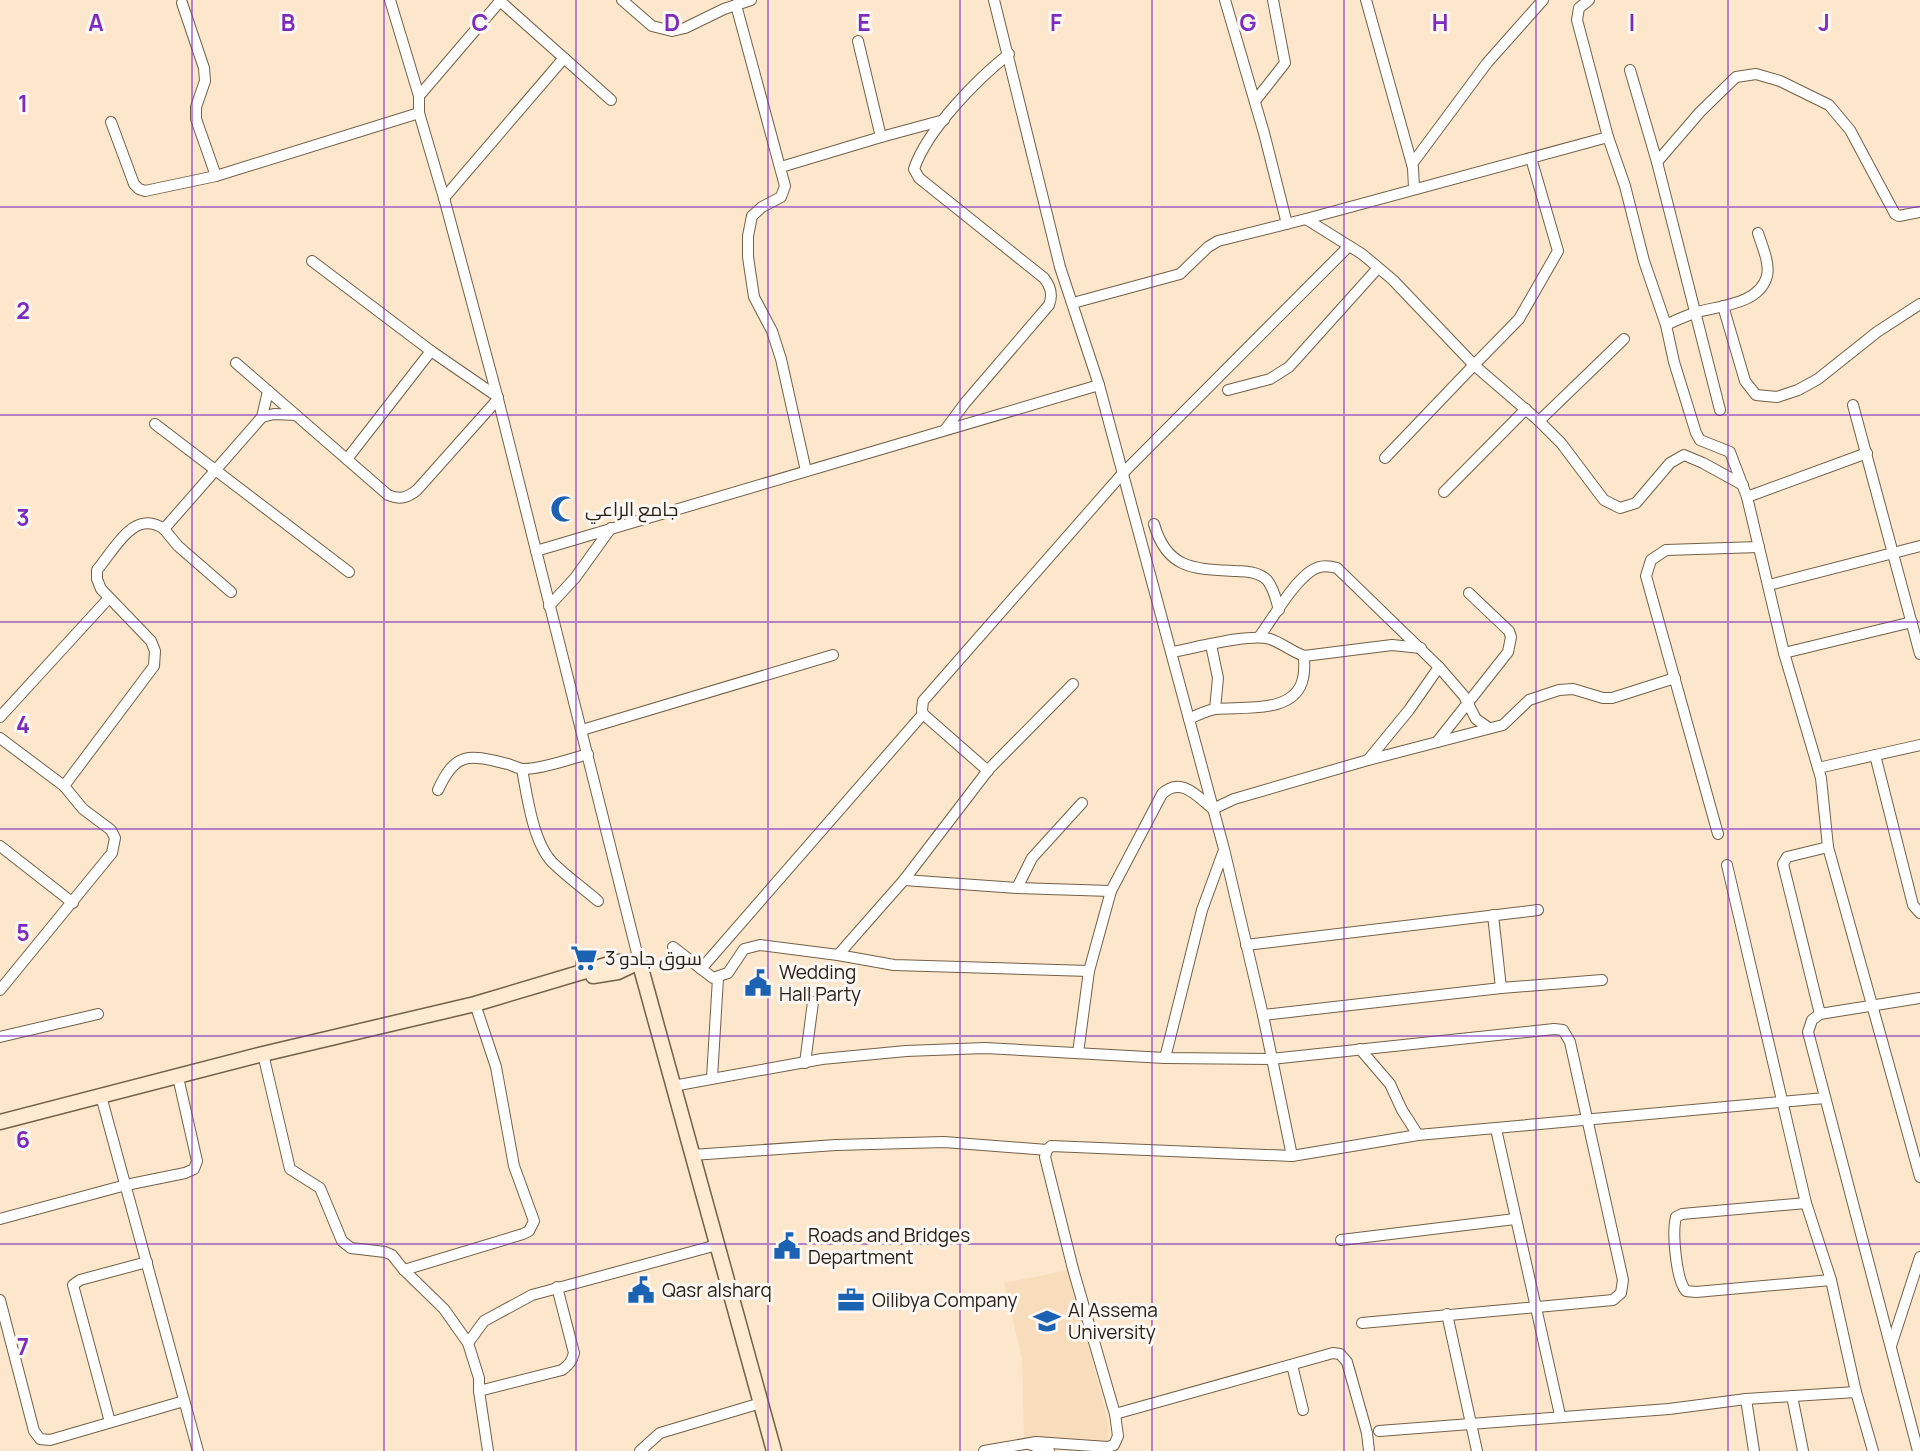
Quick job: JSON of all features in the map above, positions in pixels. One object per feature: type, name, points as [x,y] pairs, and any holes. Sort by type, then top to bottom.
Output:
[{"type":"street","points":[[390,0],[419,96],[418,113],[498,398],[639,961],[774,1451]]},
{"type":"street","points":[[419,96],[500,0],[611,100]]},
{"type":"street","points":[[622,0],[653,26],[672,32],[751,0]]},
{"type":"street","points":[[994,0],[1044,208],[1099,385],[1224,849],[1263,1015],[1292,1156]]},
{"type":"street","points":[[1225,0],[1255,100],[1287,224]]},
{"type":"street","points":[[1255,100],[1285,63],[1273,0]]},
{"type":"street","points":[[1366,0],[1412,164],[1414,188]]},
{"type":"street","points":[[1412,164],[1487,63],[1543,0]]},
{"type":"street","points":[[1572,0],[1608,137],[1625,186],[1644,261],[1666,324],[1677,371],[1698,437],[1730,452],[1746,497],[1784,653],[1818,768],[1823,790],[1828,847],[1920,1177]]},
{"type":"street","points":[[1577,20],[1579,8],[1590,0]]},
{"type":"street","points":[[182,2],[204,68],[205,81],[196,107],[196,118],[216,176]]},
{"type":"street","points":[[736,5],[781,167],[784,191],[781,197],[752,216],[748,257],[754,297],[772,331],[781,359],[806,471]]},
{"type":"street","points":[[858,41],[881,137]]},
{"type":"street","points":[[945,431],[965,403],[1049,305],[1051,297],[1044,278],[915,173],[914,169],[919,156],[972,87],[1009,54]]},
{"type":"street","points":[[444,198],[564,58]]},
{"type":"street","points":[[1630,70],[1657,162],[1720,410]]},
{"type":"street","points":[[1657,162],[1700,112],[1736,77],[1756,74],[1780,81],[1829,105],[1850,130],[1895,214],[1899,216],[1920,212]]},
{"type":"street","points":[[111,122],[131,179],[139,189],[145,191],[216,176],[418,113]]},
{"type":"street","points":[[781,167],[945,120]]},
{"type":"street","points":[[1073,303],[1180,274],[1213,243],[1608,137]]},
{"type":"street","points":[[1385,458],[1519,319],[1558,251],[1531,158]]},
{"type":"street","points":[[1306,219],[1349,246],[1404,290],[1474,365],[1561,443],[1604,500],[1620,508],[1636,503],[1670,463],[1684,455],[1742,485]]},
{"type":"street","points":[[1666,324],[1746,299],[1765,281],[1767,270],[1758,233]]},
{"type":"street","points":[[988,771],[923,714],[923,701],[1123,473],[1349,246]]},
{"type":"street","points":[[312,261],[498,398]]},
{"type":"street","points":[[1228,390],[1270,379],[1289,367],[1378,268]]},
{"type":"street","points":[[1723,306],[1745,381],[1756,395],[1782,397],[1818,379],[1866,341],[1920,304]]},
{"type":"street","points":[[1539,421],[1623,339]]},
{"type":"street","points":[[347,459],[431,351]]},
{"type":"street","points":[[236,363],[388,495],[401,498],[410,496],[498,398]]},
{"type":"street","points":[[536,551],[1099,385]]},
{"type":"street","points":[[164,529],[262,417],[268,391]]},
{"type":"street","points":[[1853,405],[1920,654]]},
{"type":"street","points":[[1444,492],[1526,409]]},
{"type":"street","points":[[262,417],[296,415]]},
{"type":"street","points":[[155,424],[349,572]]},
{"type":"street","points":[[1746,497],[1867,453]]},
{"type":"street","points":[[64,786],[154,666],[155,651],[152,641],[99,584],[97,570],[135,525],[154,522],[231,592]]},
{"type":"street","points":[[1154,524],[1164,550],[1175,561],[1186,566],[1261,575],[1268,581],[1279,610]]},
{"type":"street","points":[[549,606],[575,578],[611,528]]},
{"type":"street","points":[[1769,585],[1920,545]]},
{"type":"street","points":[[1718,834],[1646,576],[1651,560],[1666,550],[1759,547]]},
{"type":"street","points":[[1259,637],[1312,569],[1329,565],[1337,568],[1421,648],[1464,696],[1476,719],[1489,728]]},
{"type":"street","points":[[1437,742],[1508,652],[1508,631],[1469,593]]},
{"type":"street","points":[[0,717],[110,598]]},
{"type":"street","points":[[1784,653],[1912,622]]},
{"type":"street","points":[[1172,652],[1259,637],[1278,642],[1292,652],[1304,656],[1392,645],[1421,648]]},
{"type":"street","points":[[1211,645],[1218,678],[1215,709]]},
{"type":"street","points":[[582,730],[834,655]]},
{"type":"street","points":[[1189,719],[1215,709],[1258,708],[1280,704],[1292,696],[1303,680],[1304,656]]},
{"type":"street","points":[[1368,760],[1409,710],[1439,667]]},
{"type":"street","points":[[1213,809],[1234,799],[1508,722],[1529,700],[1559,690],[1573,689],[1612,698],[1675,678]]},
{"type":"street","points":[[838,955],[904,880],[988,771],[1073,684]]},
{"type":"street","points":[[701,969],[923,714]]},
{"type":"street","points":[[0,738],[64,786],[83,809],[111,830],[115,838],[112,853],[0,990]]},
{"type":"street","points":[[1818,768],[1920,745]]},
{"type":"street","points":[[438,790],[446,771],[464,758],[483,759],[522,769],[589,754]]},
{"type":"street","points":[[1875,755],[1913,905],[1920,913]]},
{"type":"street","points":[[522,769],[528,801],[544,850],[551,861],[598,901]]},
{"type":"street","points":[[1078,1053],[1089,971],[1111,891],[1161,794],[1178,785],[1184,786],[1213,809]]},
{"type":"street","points":[[1017,888],[1032,858],[1082,803]]},
{"type":"street","points":[[0,847],[73,903]]},
{"type":"street","points":[[1820,1014],[1783,864],[1784,859],[1789,856],[1828,847]]},
{"type":"street","points":[[1165,1058],[1202,910],[1224,849]]},
{"type":"street","points":[[1727,865],[1806,1203],[1831,1280],[1856,1392],[1874,1451]]},
{"type":"street","points":[[904,880],[1111,891]]},
{"type":"street","points":[[1246,945],[1538,910]]},
{"type":"street","points":[[1493,915],[1501,988]]},
{"type":"street","points":[[673,947],[713,978],[728,973],[744,949],[754,946],[838,955],[894,965],[1089,971]]},
{"type":"street","points":[[544,983],[603,975],[624,970],[639,961]]},
{"type":"street","points":[[0,1122],[264,1054],[475,1004],[616,962],[639,961]]},
{"type":"street","points":[[603,975],[626,978],[634,983],[656,1022]]},
{"type":"street","points":[[712,1078],[718,978]]},
{"type":"street","points":[[1263,1015],[1501,988],[1602,980]]},
{"type":"street","points":[[1918,1451],[1808,1032],[1812,1020],[1820,1014],[1920,998]]},
{"type":"street","points":[[805,1063],[813,1002]]},
{"type":"street","points":[[404,1270],[523,1234],[529,1231],[534,1221],[514,1166],[496,1067],[475,1004]]},
{"type":"street","points":[[0,1037],[98,1014]]},
{"type":"street","points":[[673,1086],[805,1063],[906,1051],[985,1048],[1165,1058],[1271,1059],[1563,1030],[1570,1042],[1623,1280],[1621,1293],[1613,1300],[1362,1323]]},
{"type":"street","points":[[1360,1049],[1390,1084],[1402,1111],[1418,1135]]},
{"type":"street","points":[[264,1054],[290,1169],[320,1188],[342,1241],[351,1248],[392,1255],[444,1309],[468,1343],[479,1378],[488,1451]]},
{"type":"street","points":[[0,1219],[126,1185],[185,1173],[196,1165],[178,1077]]},
{"type":"street","points":[[101,1096],[198,1451]]},
{"type":"street","points":[[692,1155],[836,1145],[944,1142],[1046,1150],[1057,1145],[1292,1156],[1418,1135],[1825,1098]]},
{"type":"street","points":[[1496,1129],[1560,1415]]},
{"type":"street","points":[[985,1451],[1044,1442],[1108,1447],[1114,1445],[1118,1436],[1115,1414],[1073,1269],[1045,1157],[1046,1150]]},
{"type":"street","points":[[1806,1203],[1682,1214],[1676,1217],[1673,1227],[1680,1283],[1686,1291],[1696,1292],[1831,1280]]},
{"type":"street","points":[[1341,1240],[1515,1219]]},
{"type":"street","points":[[468,1343],[484,1321],[532,1295],[717,1245]]},
{"type":"street","points":[[1891,1346],[1920,1257]]},
{"type":"street","points":[[110,1422],[73,1285],[80,1280],[147,1262]]},
{"type":"street","points":[[479,1391],[562,1370],[570,1364],[574,1353],[557,1287]]},
{"type":"street","points":[[0,1300],[37,1437],[50,1440],[184,1401]]},
{"type":"street","points":[[1447,1314],[1477,1451]]},
{"type":"street","points":[[1115,1414],[1333,1353],[1345,1357],[1367,1433],[1369,1451]]},
{"type":"street","points":[[1292,1365],[1303,1410]]},
{"type":"street","points":[[1379,1431],[1856,1392]]},
{"type":"street","points":[[1792,1396],[1804,1451]]},
{"type":"street","points":[[1746,1399],[1754,1451]]},
{"type":"street","points":[[640,1451],[660,1433],[761,1404]]},
{"type":"street","points":[[1029,1444],[1049,1451]]},
{"type":"shaded area","name":"Al Assema University","points":[[1069,1270],[1108,1422],[1108,1442],[1024,1441],[1022,1358],[1004,1283]]},
{"type":"place","name":"جامع الراعي","points":[[564,509]]},
{"type":"place","name":"سوق جادو 3","points":[[584,958]]},
{"type":"place","name":"Wedding Hall Party","points":[[758,983]]},
{"type":"place","name":"Roads and Bridges Department","points":[[787,1246]]},
{"type":"place","name":"Qasr alsharq","points":[[641,1290]]},
{"type":"place","name":"Oilibya Company","points":[[851,1300]]},
{"type":"place","name":"Al Assema University","points":[[1047,1321]]}]
